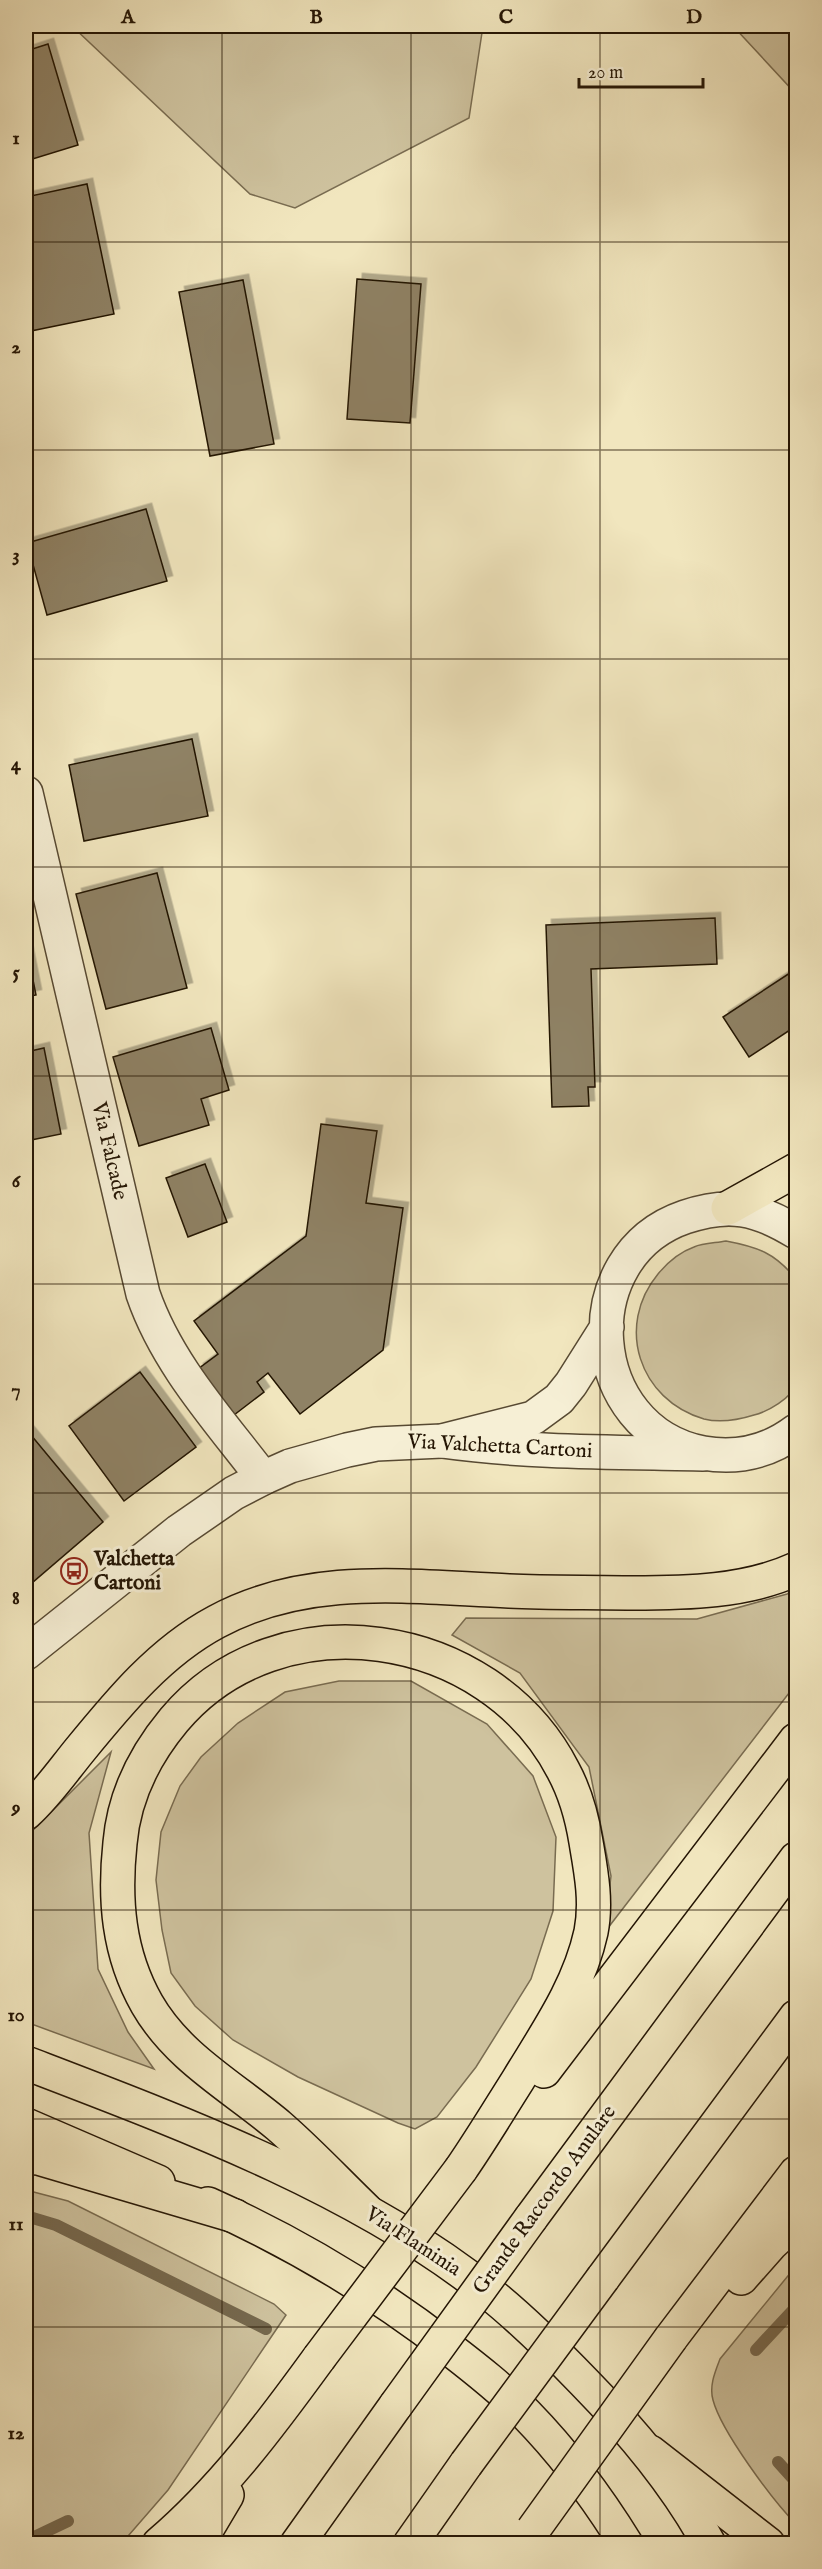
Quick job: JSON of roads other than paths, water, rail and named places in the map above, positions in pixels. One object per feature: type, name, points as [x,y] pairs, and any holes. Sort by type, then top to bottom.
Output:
[{"type":"highway","points":[[728,1208],[796,1170]]},
{"type":"highway","points":[[26,1813],[51,1786],[119,1702],[161,1660],[216,1622],[255,1604],[299,1592],[379,1584],[512,1591],[687,1591],[756,1583],[796,1569]]},
{"type":"highway","points":[[198,2544],[260,2439],[465,2162],[567,2001],[582,1964],[592,1928],[594,1900],[582,1822],[563,1769],[529,1721],[485,1683],[434,1657],[381,1644],[327,1642],[289,1647],[259,1656],[206,1689],[184,1708],[161,1736],[135,1781],[122,1821],[116,1877],[117,1904],[122,1941],[147,2004],[185,2053],[279,2126],[366,2210]]},
{"type":"highway","points":[[465,2162],[507,2116],[581,2025],[796,1740]]},
{"type":"highway","name":"Grande Raccordo Anulare","points":[[297,2544],[531,2218],[796,1859]]},
{"type":"highway","points":[[410,2544],[466,2464],[796,2017]]},
{"type":"highway","name":"Via Flaminia","points":[[26,2063],[230,2146],[366,2210],[429,2250],[488,2292],[568,2366],[650,2452],[709,2544]]},
{"type":"highway","points":[[26,2125],[235,2216],[324,2264],[409,2317],[486,2377],[525,2412],[562,2453],[606,2512],[626,2544]]},
{"type":"highway","points":[[26,2157],[39,2158],[235,2216]]},
{"type":"highway","points":[[528,2537],[675,2331],[796,2173]]},
{"type":"highway","points":[[675,2331],[712,2306],[796,2221]]},
{"type":"highway","points":[[159,2544],[212,2492],[260,2439]]},
{"type":"highway","points":[[650,2452],[768,2544]]},
{"type":"street","name":"Via Falcade","points":[[26,793],[146,1304],[188,1381],[263,1478]]},
{"type":"street","name":"Via Valchetta Cartoni","points":[[714,1455],[693,1451],[664,1438],[644,1423],[628,1406],[609,1361],[607,1327],[612,1290],[634,1250],[658,1229],[677,1220],[711,1210],[744,1208],[796,1232]]},
{"type":"street","points":[[442,1441],[520,1422],[546,1409],[571,1384],[607,1327]]},
{"type":"street","name":"Via Valchetta Cartoni","points":[[26,1653],[179,1531],[234,1493],[290,1466],[376,1444],[442,1441],[540,1451],[733,1456],[771,1447],[794,1435]]},
{"type":"waterway","points":[[26,2216],[56,2225],[266,2329]]},
{"type":"waterway","points":[[756,2350],[796,2307]]},
{"type":"waterway","points":[[778,2462],[796,2482]]},
{"type":"waterway","points":[[26,2541],[68,2521]]},
{"type":"place","name":"Valchetta Cartoni","points":[[74,1571]]}]
